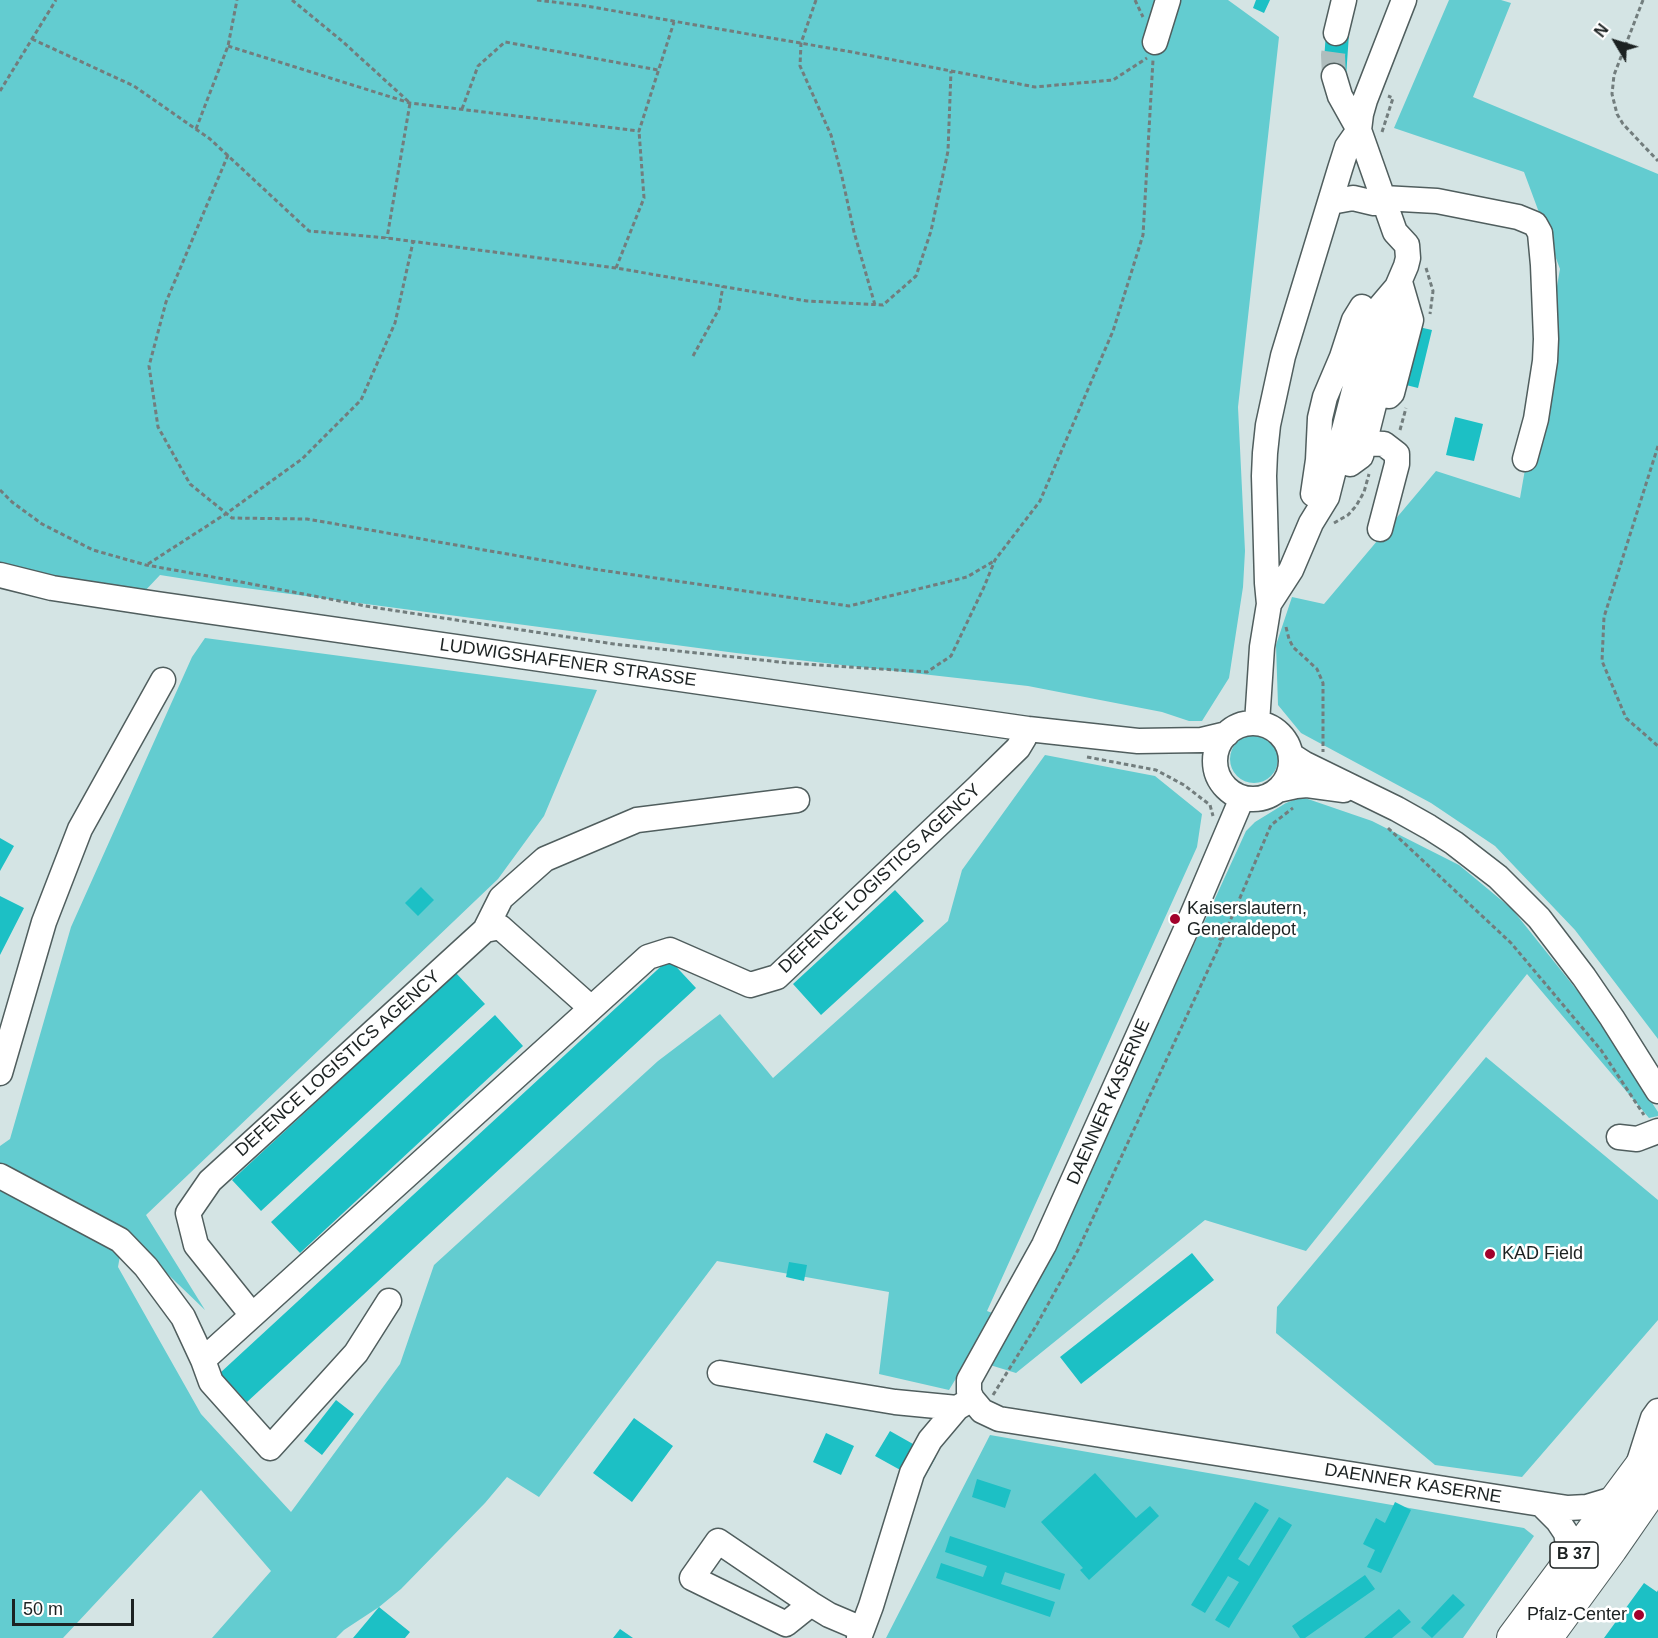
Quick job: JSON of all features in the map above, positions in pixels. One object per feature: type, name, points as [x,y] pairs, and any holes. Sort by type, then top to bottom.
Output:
[{"type":"main road","name":"B 37","points":[[1546,1638],[1611,1549],[1647,1477],[1658,1443]]},
{"type":"main road","name":"B 37","points":[[1513,1638],[1617,1498],[1647,1477]]},
{"type":"street","points":[[1155,42],[1168,0]]},
{"type":"street","points":[[1336,33],[1344,0]]},
{"type":"street","points":[[1257,723],[1262,647],[1269,604],[1265,532],[1265,453],[1268,425],[1283,356],[1347,147],[1359,130],[1365,100],[1404,0]]},
{"type":"street","points":[[1311,523],[1320,418],[1324,397],[1342,357],[1356,316],[1384,278],[1391,266],[1396,248],[1395,232],[1359,130],[1340,96],[1334,76]]},
{"type":"street","points":[[1331,202],[1353,198],[1374,202],[1383,198],[1437,201],[1518,217],[1535,224],[1540,233],[1543,265],[1546,350],[1539,401],[1525,459]]},
{"type":"street","points":[[1311,523],[1336,496],[1345,480],[1350,464],[1406,266],[1407,245],[1395,232]]},
{"type":"street","points":[[1269,604],[1291,570],[1311,523],[1327,497],[1368,326],[1374,314],[1400,282]]},
{"type":"street","points":[[1350,464],[1360,456],[1371,415],[1392,393],[1411,320],[1400,282]]},
{"type":"street","points":[[1333,376],[1356,383]]},
{"type":"street","points":[[1364,443],[1384,444],[1397,454],[1397,464],[1380,530]]},
{"type":"street","name":"LUDWIGSHAFENER STRASSE","points":[[1,579],[157,604],[1028,729],[1138,741],[1203,740],[1227,734]]},
{"type":"street","points":[[0,1074],[44,922],[80,829],[163,680]]},
{"type":"street","points":[[1257,723],[1270,727],[1287,742],[1292,765],[1288,777],[1271,795],[1259,799],[1242,798],[1226,788],[1219,778],[1215,758],[1227,734],[1241,725],[1257,723]]},
{"type":"street","name":"DEFENCE LOGISTICS AGENCY","points":[[203,1360],[648,957],[670,950],[750,985],[777,977],[1018,748],[1028,729]]},
{"type":"street","name":"LUDWIGSHAFENER STRASSE","points":[[1138,741],[1195,757],[1216,771]]},
{"type":"street","points":[[1291,755],[1430,827],[1482,865],[1521,899],[1539,918],[1584,977],[1658,1091]]},
{"type":"street","points":[[1278,790],[1307,785],[1361,793]]},
{"type":"street","name":"DAENNER KASERNE","points":[[1242,798],[1188,925],[1048,1235],[969,1380],[969,1392],[973,1402],[982,1411],[999,1419],[1541,1504],[1587,1508],[1617,1498]]},
{"type":"street","points":[[485,930],[501,898],[545,859],[637,819],[796,800]]},
{"type":"street","points":[[485,930],[500,927],[591,1008]]},
{"type":"street","name":"DEFENCE LOGISTICS AGENCY","points":[[252,1315],[196,1245],[188,1213],[210,1181],[485,930]]},
{"type":"street","points":[[1619,1137],[1637,1138],[1657,1132]]},
{"type":"street","points":[[0,1176],[120,1240],[146,1267],[183,1317],[211,1382],[270,1448],[356,1353],[389,1301]]},
{"type":"street","points":[[720,1373],[895,1402],[973,1402]]},
{"type":"street","points":[[811,1604],[860,1634],[871,1606],[912,1473],[930,1440],[973,1402]]},
{"type":"street","points":[[1647,1477],[1653,1418],[1658,1412]]},
{"type":"street","points":[[1541,1504],[1566,1533],[1568,1544],[1566,1566]]},
{"type":"street","points":[[1611,1549],[1644,1528],[1658,1509]]},
{"type":"path","points":[[0,91],[56,0]]},
{"type":"path","points":[[196,129],[228,46],[237,0]]},
{"type":"path","points":[[292,0],[342,41],[410,103]]},
{"type":"path","points":[[0,490],[42,524],[93,550],[146,565],[371,607],[614,644],[789,663],[927,672],[951,656],[995,560],[1040,501],[1113,331],[1143,235],[1150,85],[1154,54],[1113,80],[1035,87],[801,43],[537,0]]},
{"type":"path","points":[[816,0],[801,43],[800,66],[831,135],[854,232],[875,304]]},
{"type":"path","points":[[1644,0],[1614,75],[1612,94],[1617,114],[1623,124],[1658,161]]},
{"type":"path","points":[[616,268],[644,198],[639,130],[674,21]]},
{"type":"path","points":[[32,39],[134,86],[210,139],[309,231],[387,238],[616,268],[807,301],[883,305],[916,276],[931,231],[948,151],[951,70]]},
{"type":"path","points":[[462,109],[478,66],[506,42],[658,70]]},
{"type":"path","points":[[228,46],[410,103],[639,130]]},
{"type":"path","points":[[387,238],[410,103]]},
{"type":"path","points":[[228,155],[166,302],[149,366],[158,427],[190,484],[232,518],[307,519],[593,569],[849,606],[967,577],[995,560]]},
{"type":"path","points":[[146,565],[227,513],[302,459],[361,400],[394,323],[414,242]]},
{"type":"path","points":[[693,357],[719,309],[723,286]]},
{"type":"path","points":[[1658,446],[1604,617],[1602,661],[1626,718],[1658,746]]},
{"type":"path","points":[[1269,604],[1286,606],[1286,629],[1289,639],[1293,647],[1317,669],[1323,683],[1323,754]]},
{"type":"path","points":[[1083,756],[1156,770],[1184,785],[1210,805],[1214,818]]},
{"type":"path","points":[[973,1402],[1036,1326],[1078,1250],[1222,940],[1271,825],[1299,804]]},
{"type":"path","points":[[1383,825],[1511,943],[1601,1050],[1657,1132]]},
{"type":"path","points":[[1198,929],[1222,940]]},
{"type":"shaded area","points":[[0,0],[1228,0],[1279,37],[1238,407],[1245,551],[1243,587],[1229,678],[1202,721],[1189,721],[1162,712],[1028,686],[736,653],[160,575],[143,593],[20,570],[0,563]]},
{"type":"shaded area","points":[[1449,0],[1501,0],[1511,3],[1473,97],[1658,174],[1658,1039],[1575,930],[1495,846],[1431,803],[1301,733],[1278,705],[1276,645],[1292,597],[1324,604],[1436,471],[1520,498],[1560,269],[1524,172],[1394,128]]},
{"type":"shaded area","points":[[205,638],[597,690],[544,816],[498,879],[146,1215],[205,1310],[124,1232],[118,1267],[201,1414],[291,1512],[400,1364],[434,1265],[658,1061],[720,1014],[773,1078],[948,921],[962,870],[1045,755],[1155,776],[1202,814],[1197,847],[987,1311],[995,1314],[949,1390],[879,1374],[889,1292],[717,1261],[539,1497],[507,1477],[485,1503],[401,1589],[336,1638],[212,1638],[271,1571],[201,1490],[63,1638],[0,1638],[0,1146],[10,1139],[71,927],[192,657]]},
{"type":"shaded area","points":[[1254,735],[1271,742],[1278,759],[1271,776],[1254,783],[1237,776],[1230,759],[1237,742]]},
{"type":"shaded area","points":[[1302,797],[1372,821],[1459,865],[1512,909],[1584,999],[1658,1112],[1658,1116],[1649,1118],[1527,974],[1306,1251],[1205,1220],[1016,1373],[990,1365],[1053,1252],[1246,831],[1255,822],[1286,803]]},
{"type":"shaded area","name":"KAD Field","points":[[1486,1057],[1658,1200],[1658,1320],[1522,1477],[1435,1465],[1276,1333],[1277,1307]]},
{"type":"shaded area","points":[[990,1435],[1524,1528],[1534,1536],[1463,1638],[886,1638]]},
{"type":"building","points":[[1256,0],[1270,0],[1264,13],[1253,8]]},
{"type":"building","points":[[1326,32],[1349,34],[1346,77],[1323,75]]},
{"type":"building","points":[[1401,323],[1432,330],[1418,388],[1386,380]]},
{"type":"building","points":[[1455,417],[1483,424],[1474,461],[1446,455]]},
{"type":"building","points":[[0,838],[14,846],[0,871]]},
{"type":"building","points":[[421,887],[434,900],[418,916],[405,903]]},
{"type":"building","points":[[895,890],[924,921],[821,1015],[793,984]]},
{"type":"building","points":[[0,896],[24,908],[0,955]]},
{"type":"building","points":[[669,959],[696,988],[247,1402],[220,1373]]},
{"type":"building","points":[[456,973],[485,1004],[261,1211],[232,1180]]},
{"type":"building","points":[[495,1015],[523,1046],[300,1253],[271,1222]]},
{"type":"building","points":[[1192,1253],[1214,1280],[1081,1384],[1060,1357]]},
{"type":"building","points":[[789,1262],[807,1265],[804,1281],[786,1277]]},
{"type":"building","points":[[336,1400],[354,1414],[322,1455],[304,1441]]},
{"type":"building","points":[[634,1418],[673,1446],[632,1502],[593,1473]]},
{"type":"building","points":[[890,1431],[936,1457],[922,1482],[875,1456]]},
{"type":"building","points":[[826,1433],[854,1446],[841,1475],[813,1462]]},
{"type":"building","points":[[1095,1473],[1136,1518],[1150,1506],[1159,1516],[1089,1580],[1080,1570],[1083,1568],[1041,1522]]},
{"type":"building","points":[[977,1479],[1011,1490],[1005,1508],[972,1497]]},
{"type":"building","points":[[1255,1502],[1269,1510],[1238,1559],[1249,1566],[1279,1517],[1292,1525],[1229,1628],[1215,1620],[1239,1582],[1228,1576],[1205,1613],[1191,1605]]},
{"type":"building","points":[[1395,1502],[1411,1510],[1381,1573],[1367,1567],[1375,1550],[1363,1544],[1376,1518],[1385,1523]]},
{"type":"building","points":[[950,1536],[1065,1574],[1060,1590],[1005,1572],[1001,1584],[1055,1602],[1050,1617],[936,1578],[941,1563],[983,1577],[987,1566],[945,1552]]},
{"type":"building","points":[[1365,1575],[1375,1589],[1305,1638],[1300,1638],[1292,1626]]},
{"type":"building","name":"Pfalz-Center","points":[[1644,1583],[1657,1592],[1658,1590],[1658,1638],[1604,1638]]},
{"type":"building","points":[[1453,1594],[1465,1605],[1432,1638],[1421,1628]]},
{"type":"building","points":[[379,1607],[410,1632],[405,1638],[353,1638]]},
{"type":"building","points":[[1399,1609],[1411,1622],[1392,1638],[1364,1638]]},
{"type":"building","points":[[620,1629],[633,1638],[613,1638]]},
{"type":"tunnel","points":[[1334,76],[1333,55],[1336,33]]},
{"type":"place","name":"Kaiserslautern, Generaldepot","points":[[1175,919]]},
{"type":"place","name":"KAD Field","points":[[1490,1254]]},
{"type":"place","name":"Pfalz-Center","points":[[1639,1615]]}]
